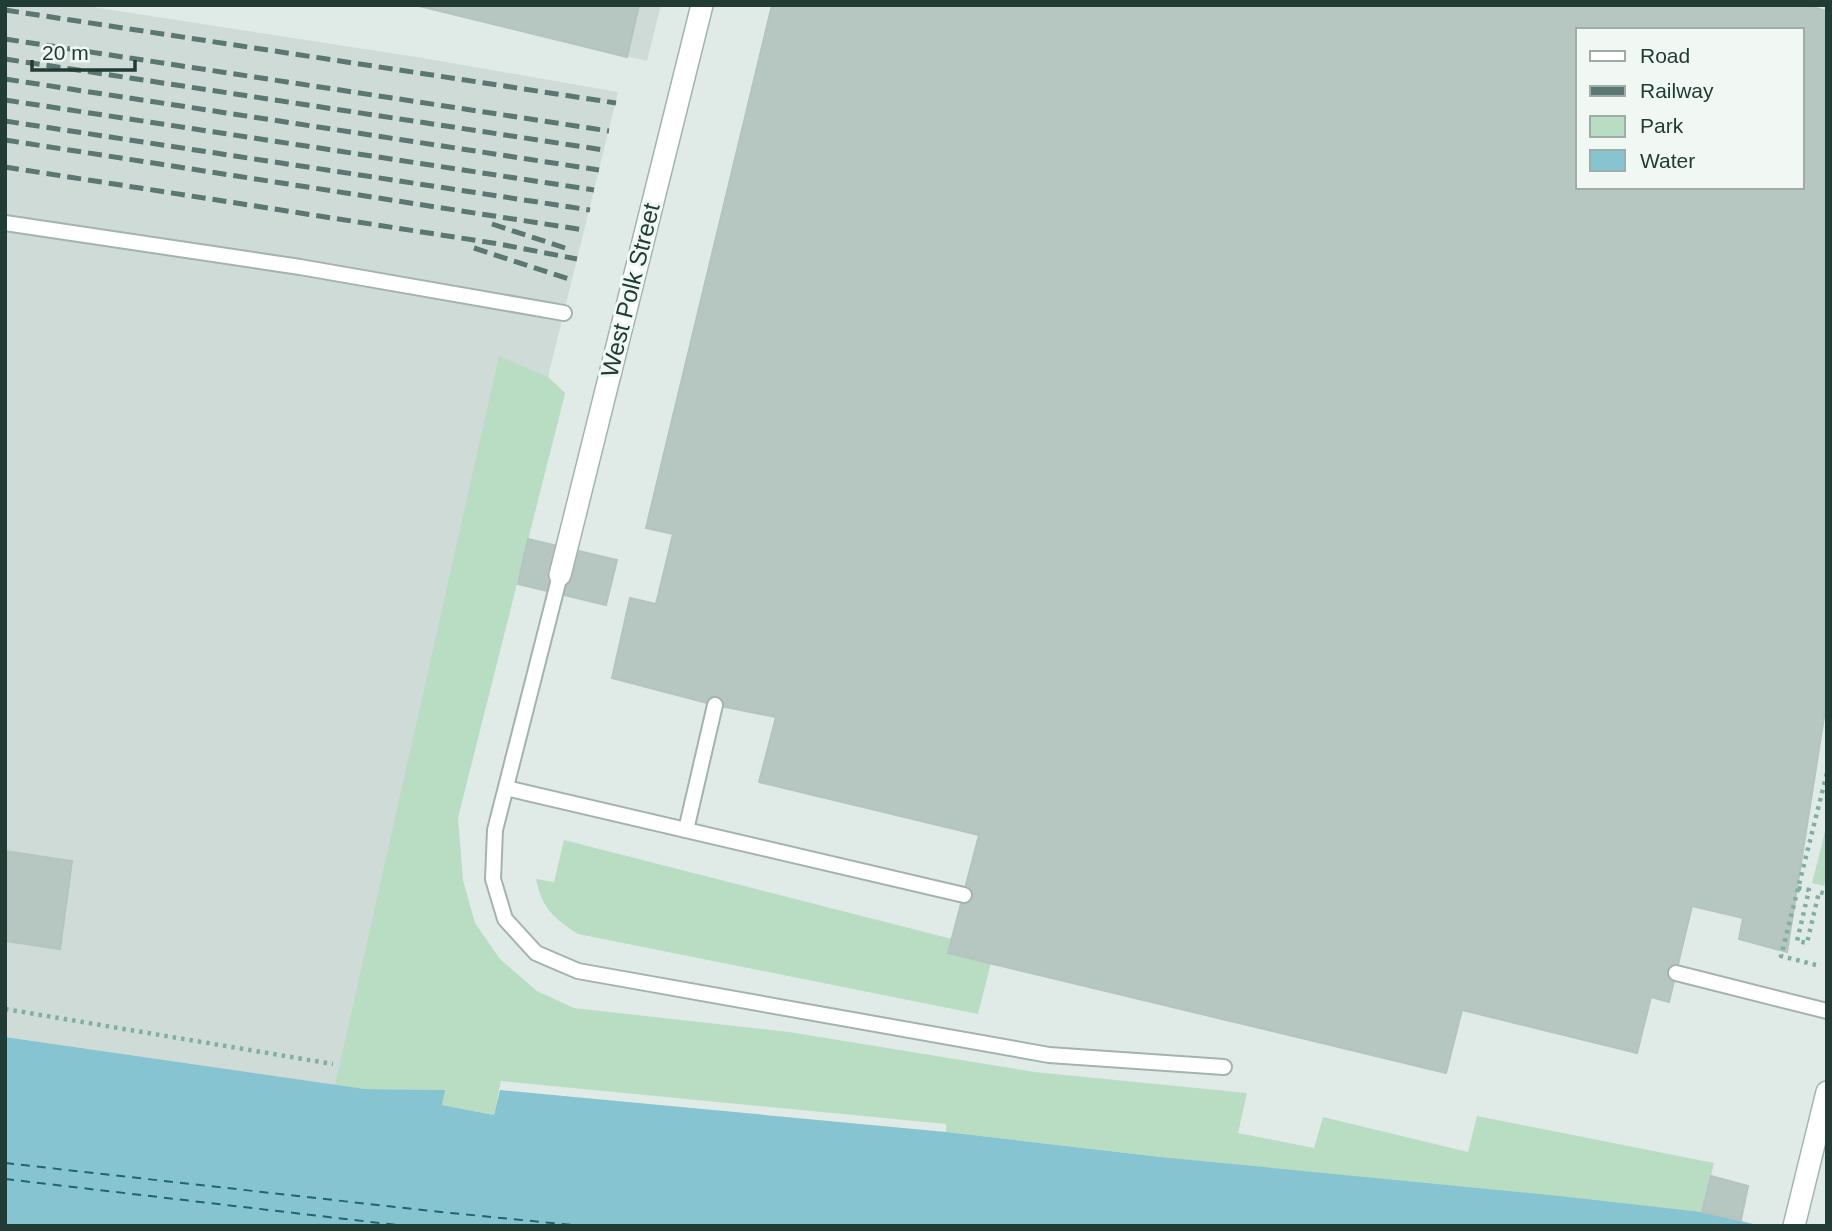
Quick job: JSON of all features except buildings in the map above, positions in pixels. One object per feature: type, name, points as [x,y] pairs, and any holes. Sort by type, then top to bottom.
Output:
[{"type":"street","name":"West Polk Street","points":[[560,575],[702,5]]},
{"type":"street","points":[[1795,1222],[1827,1092]]},
{"type":"lane","points":[[5,223],[300,267],[564,313]]},
{"type":"lane","points":[[560,575],[495,830],[493,879],[505,919],[536,953],[578,971],[1048,1055],[1224,1067]]},
{"type":"lane","points":[[686,830],[715,705]]},
{"type":"lane","points":[[506,788],[964,895]]},
{"type":"lane","points":[[1676,973],[1827,1011]]},
{"type":"path","points":[[1816,965],[1781,956],[1827,773]]},
{"type":"path","points":[[1798,888],[1809,890],[1797,941],[1807,943],[1819,892],[1826,894]]},
{"type":"path","points":[[5,1009],[333,1064]]},
{"type":"shaded area","points":[[5,5],[80,5],[423,58],[618,92],[548,377],[565,393],[415,989],[365,1089],[5,1037]]},
{"type":"shaded area","points":[[415,5],[661,5],[647,61]]},
{"type":"green space","points":[[499,356],[548,377],[565,393],[458,817],[463,880],[475,923],[500,959],[537,991],[574,1008],[789,1032],[1035,1072],[1247,1093],[1238,1133],[1314,1148],[1323,1117],[1468,1152],[1477,1116],[1714,1163],[1702,1212],[1161,1157],[946,1132],[946,1124],[501,1081],[494,1115],[442,1105],[444,1090],[365,1089],[335,1085]]},
{"type":"green space","points":[[1827,824],[1827,875],[1824,886],[1812,883]]},
{"type":"green space","points":[[564,840],[952,939],[991,963],[978,1014],[578,934],[562,923],[545,905],[536,879],[554,882]]},
{"type":"water","points":[[5,1037],[365,1089],[445,1090],[442,1105],[494,1115],[500,1090],[946,1132],[1161,1157],[1550,1195],[1702,1212],[1762,1226],[5,1226]]},
{"type":"ferry route","points":[[5,1163],[582,1226]]},
{"type":"ferry route","points":[[5,1179],[405,1226]]},
{"type":"railway","points":[[5,10],[616,103]]},
{"type":"railway","points":[[5,39],[609,131]]},
{"type":"railway","points":[[5,59],[604,150]]},
{"type":"railway","points":[[5,79],[599,170]]},
{"type":"railway","points":[[5,100],[594,190]]},
{"type":"railway","points":[[5,121],[590,210]]},
{"type":"railway","points":[[5,140],[584,230]]},
{"type":"railway","points":[[5,167],[499,244],[577,259]]},
{"type":"railway","points":[[492,224],[565,248]]},
{"type":"railway","points":[[474,248],[572,280]]}]
